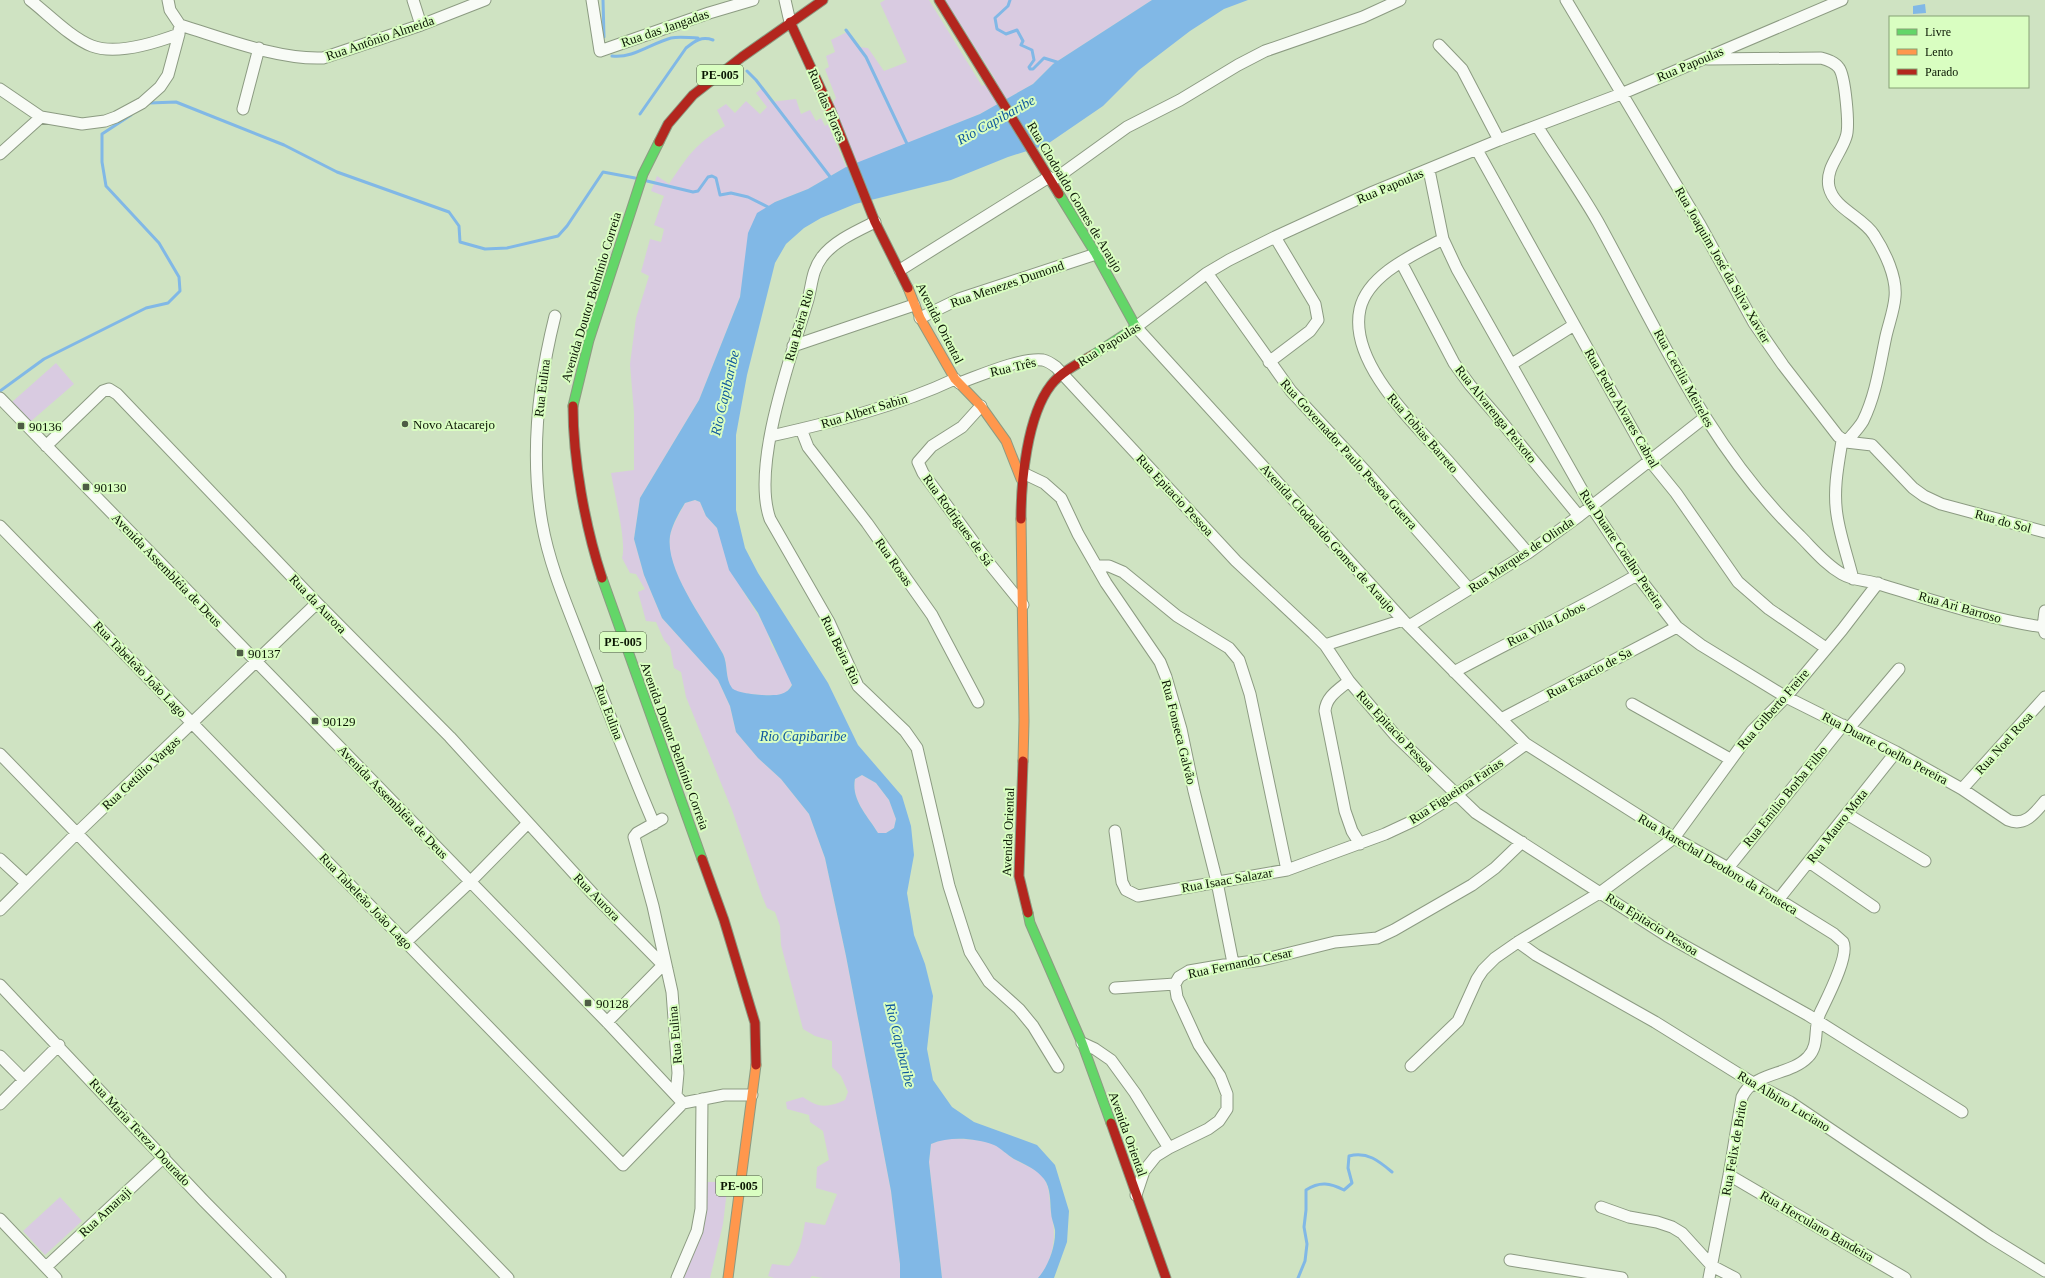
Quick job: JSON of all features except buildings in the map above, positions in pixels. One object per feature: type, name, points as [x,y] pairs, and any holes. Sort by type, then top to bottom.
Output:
[{"type":"street","points":[[30,0],[79,39],[100,48],[136,46],[179,29]]},
{"type":"street","points":[[0,90],[41,117],[74,123],[97,123],[116,118],[142,103],[160,87],[164,82],[171,66],[179,29],[168,3],[158,0]]},
{"type":"street","points":[[413,0],[421,24]]},
{"type":"street","name":"Rua Antônio Almeida","points":[[179,29],[301,58],[323,58],[485,0]]},
{"type":"street","name":"Rua das Jangadas","points":[[592,0],[600,51],[708,13],[753,0]]},
{"type":"street","name":"Rua das Flores","points":[[785,0],[790,22],[830,110],[870,210]]},
{"type":"street","name":"Avenida Doutor Belmínio Correia","points":[[728,1278],[752,1095],[757,1047],[755,1023],[724,920],[597,567],[587,527],[572,415],[576,387],[589,340],[643,174],[661,136],[683,104],[742,57],[823,0]]},
{"type":"street","name":"Rua Clodoaldo Gomes de Araujo","points":[[939,0],[1096,254],[1136,327]]},
{"type":"street","points":[[900,270],[1050,179],[1127,127],[1180,100],[1238,65],[1265,52],[1363,16],[1400,0]]},
{"type":"street","name":"Rua Joaquim José da Silva Xavier","points":[[1566,0],[1695,216],[1754,323],[1783,366],[1844,442]]},
{"type":"street","name":"Rua Papoulas","points":[[1022,477],[1029,436],[1042,400],[1051,385],[1062,375],[1136,327],[1208,273],[1229,260],[1373,192],[1499,140],[1621,94],[1842,0]]},
{"type":"street","points":[[1439,45],[1462,69],[1499,140]]},
{"type":"street","points":[[243,109],[259,48]]},
{"type":"street","points":[[1702,59],[1821,58],[1832,62],[1842,72],[1848,121],[1847,136],[1831,166],[1828,178],[1829,188],[1834,198],[1846,210],[1866,224],[1876,238],[1892,275],[1895,297],[1872,397],[1863,421],[1844,442],[1836,473],[1835,498],[1837,515],[1853,578]]},
{"type":"street","points":[[0,154],[41,117]]},
{"type":"street","name":"Rua Cecilia Meireles","points":[[1537,126],[1596,220],[1704,418],[1760,495],[1779,516],[1829,565],[1853,578],[1878,583]]},
{"type":"street","name":"Rua Pedro Alvares Cabral","points":[[1477,150],[1650,461],[1676,493],[1738,582],[1769,609],[1826,648]]},
{"type":"street","name":"Rua Duarte Coelho Pereira","points":[[1429,170],[1443,239],[1457,269],[1591,506],[1637,575],[1677,627],[1700,645],[1786,697],[1896,752],[1962,789],[2014,822],[2022,822],[2028,818],[2045,801]]},
{"type":"street","name":"Avenida Oriental","points":[[870,210],[874,222],[900,270],[920,318],[957,381],[981,406],[1006,441],[1022,477],[1024,729],[1019,876],[1024,905],[1038,945],[1082,1043],[1166,1278]]},
{"type":"street","name":"Rua Beira Rio","points":[[874,222],[850,236],[822,257],[814,273],[809,299],[793,346],[771,436],[765,490],[770,520],[829,622],[858,686],[905,731],[915,743],[938,830],[950,886],[970,952],[989,982],[1026,1017],[1045,1044],[1058,1067]]},
{"type":"street","points":[[1269,362],[1310,331],[1318,320],[1315,304],[1275,238]]},
{"type":"street","name":"Rua Tobias Barreto","points":[[1443,239],[1401,262],[1381,277],[1369,291],[1360,309],[1360,328],[1363,346],[1372,367],[1399,408],[1528,552]]},
{"type":"street","name":"Rua Menezes Dumond","points":[[920,318],[959,299],[1096,254]]},
{"type":"street","name":"Rua Alvarenga Peixoto","points":[[1401,262],[1454,363],[1470,386],[1496,415],[1579,516]]},
{"type":"street","name":"Rua Governador Paulo Pessoa Guerra","points":[[1208,273],[1269,362],[1308,411],[1368,474],[1469,589]]},
{"type":"street","points":[[793,346],[914,305]]},
{"type":"street","name":"Rua Eulina","points":[[555,316],[538,401],[536,442],[538,488],[542,523],[550,558],[578,634],[658,821],[637,833],[634,837],[653,906],[665,967],[672,992],[679,1099]]},
{"type":"street","points":[[1512,364],[1574,325]]},
{"type":"street","name":"Avenida Clodoaldo Gomes de Araujo","points":[[1136,327],[1406,623],[1526,744]]},
{"type":"street","name":"Rua Três","points":[[957,381],[997,369],[1034,361],[1049,362],[1062,375]]},
{"type":"street","name":"Rua Epitacio Pessoa","points":[[1062,375],[1236,561],[1325,646],[1348,681],[1405,746],[1476,813],[1601,892],[1667,936],[1794,1008],[1818,1019]]},
{"type":"street","name":"Rua Albert Sabin","points":[[771,436],[801,429],[921,394],[957,381]]},
{"type":"street","name":"Rua da Aurora","points":[[46,446],[106,389],[113,391],[132,409],[317,603],[450,737],[528,823]]},
{"type":"street","name":"Avenida Assembléia de Deus","points":[[1,399],[471,881],[679,1099]]},
{"type":"street","name":"Rua Rodrigues de Sá","points":[[981,406],[962,427],[932,446],[918,462],[923,473],[989,563],[1023,605]]},
{"type":"street","name":"Rua Marques de Olinda","points":[[1325,646],[1406,623],[1469,589],[1528,552],[1579,516],[1704,418]]},
{"type":"street","name":"Rua Rosas","points":[[801,429],[808,447],[867,523],[932,615],[978,702]]},
{"type":"street","points":[[1006,441],[1018,442],[1029,436]]},
{"type":"street","name":"Rua do Sol","points":[[1844,442],[1872,445],[1918,492],[1941,504],[2045,532]]},
{"type":"street","name":"Rua Fonseca Galvão","points":[[1022,477],[1044,483],[1061,498],[1078,534],[1096,566],[1160,662],[1166,677],[1181,729],[1194,791],[1217,882],[1233,963]]},
{"type":"street","name":"Rua Tabeleão João Lago","points":[[0,526],[623,1165],[679,1099]]},
{"type":"street","points":[[1096,566],[1109,566],[1123,572],[1177,616],[1229,648],[1239,660],[1250,694],[1287,870]]},
{"type":"street","name":"Rua Villa Lobos","points":[[1454,672],[1520,636],[1587,604],[1637,575]]},
{"type":"street","name":"Rua Gilberto Freire","points":[[1412,1066],[1458,1021],[1477,979],[1483,970],[1495,958],[1518,942],[1601,892],[1674,838],[1730,759],[1752,731],[1786,697],[1842,630],[1878,583]]},
{"type":"street","name":"Rua Ari Barroso","points":[[1878,583],[1951,606],[2044,630]]},
{"type":"street","name":"Rua Getúlio Vargas","points":[[0,910],[77,833],[193,724],[317,603]]},
{"type":"street","points":[[2044,630],[2045,611]]},
{"type":"street","name":"Rua Estacio de Sa","points":[[1501,719],[1677,627]]},
{"type":"street","name":"Rua Emilio Borba Filho","points":[[1728,868],[1846,726],[1899,668]]},
{"type":"street","points":[[1348,681],[1329,698],[1325,704],[1325,711],[1345,811],[1352,830],[1360,844]]},
{"type":"street","name":"Rua Noel Rosa","points":[[1962,789],[2045,697]]},
{"type":"street","points":[[1632,704],[1730,759]]},
{"type":"street","name":"Rua Figueiroa Farias","points":[[1385,834],[1414,820],[1457,794],[1526,744]]},
{"type":"street","name":"Rua Marechal Deodoro da Fonseca","points":[[1526,744],[1674,838],[1728,868],[1834,934],[1844,945],[1845,949],[1818,1019]]},
{"type":"street","name":"Rua Mauro Mota","points":[[1778,900],[1896,752]]},
{"type":"street","points":[[0,754],[508,1278]]},
{"type":"street","points":[[1847,814],[1925,860]]},
{"type":"street","points":[[406,942],[471,881],[528,823]]},
{"type":"street","name":"Rua Aurora","points":[[528,823],[593,894],[665,967]]},
{"type":"street","name":"Rua Isaac Salazar","points":[[1115,831],[1122,882],[1126,890],[1131,894],[1138,896],[1287,870],[1385,834]]},
{"type":"street","name":"Rua Fernando Cesar","points":[[1136,1194],[1139,1182],[1148,1164],[1169,1148],[1194,1136],[1219,1121],[1227,1109],[1228,1101],[1220,1076],[1199,1045],[1175,991],[1179,977],[1189,971],[1233,963],[1262,960],[1335,942],[1377,938],[1394,930],[1472,885],[1495,868],[1522,842]]},
{"type":"street","points":[[0,859],[26,883]]},
{"type":"street","points":[[1809,862],[1874,907]]},
{"type":"street","name":"Rua Albino Luciano","points":[[1518,942],[1536,955],[1655,1022],[1753,1083],[1790,1102],[1990,1237],[2045,1270]]},
{"type":"street","points":[[607,1022],[665,967]]},
{"type":"street","points":[[1115,988],[1176,984]]},
{"type":"street","name":"Rua Maria Tereza Dourado","points":[[0,985],[59,1045],[280,1278]]},
{"type":"street","points":[[1818,1019],[1962,1112]]},
{"type":"street","name":"Rua Felix de Brito","points":[[1709,1278],[1729,1175],[1742,1097],[1746,1089],[1753,1083],[1799,1064],[1808,1057],[1814,1049],[1818,1019]]},
{"type":"street","points":[[1082,1043],[1095,1049],[1111,1060],[1135,1093],[1169,1148]]},
{"type":"street","points":[[0,1104],[59,1045]]},
{"type":"street","points":[[0,1056],[24,1080]]},
{"type":"street","points":[[679,1099],[702,1099],[728,1094],[752,1095]]},
{"type":"street","points":[[677,1278],[697,1231],[702,1209],[702,1099]]},
{"type":"street","name":"Rua Amaraji","points":[[46,1267],[164,1157]]},
{"type":"street","name":"Rua Herculano Bandeira","points":[[1729,1175],[1905,1278]]},
{"type":"street","points":[[1601,1206],[1629,1217],[1658,1222],[1672,1227],[1682,1233],[1712,1266],[1734,1278]]},
{"type":"street","points":[[0,1219],[56,1278]]},
{"type":"street","points":[[1510,1260],[1622,1278]]},
{"type":"shaded area","points":[[885,0],[929,0],[982,86],[995,79],[945,0],[1152,0],[1053,64],[1033,84],[980,114],[855,164],[831,105],[836,98],[825,69],[829,67],[826,56],[835,52],[831,40],[847,32],[859,47],[868,48],[884,71],[907,62],[880,3]]},
{"type":"shaded area","points":[[762,88],[770,102],[796,99],[801,114],[810,110],[816,121],[821,118],[825,126],[828,124],[846,167],[808,189],[775,202],[745,267],[740,297],[699,400],[640,498],[634,539],[644,575],[662,618],[718,680],[730,706],[736,732],[758,758],[781,779],[809,814],[825,858],[846,956],[891,1191],[900,1264],[900,1278],[823,1278],[812,1276],[810,1278],[774,1278],[768,1276],[772,1264],[789,1266],[792,1262],[800,1245],[805,1222],[825,1225],[837,1194],[816,1188],[817,1167],[829,1160],[823,1131],[810,1122],[809,1115],[787,1109],[786,1102],[803,1097],[808,1101],[823,1106],[845,1100],[848,1092],[841,1076],[832,1067],[832,1041],[815,1036],[803,1029],[781,945],[780,926],[775,912],[767,908],[762,896],[732,810],[686,697],[681,672],[674,668],[670,647],[664,640],[656,622],[646,621],[638,592],[645,589],[636,574],[630,573],[622,558],[622,530],[611,473],[634,470],[634,413],[630,364],[636,318],[649,276],[641,272],[650,239],[661,242],[664,229],[654,225],[664,196],[651,191],[657,176],[669,184],[693,151],[706,139],[725,126],[717,110],[726,104],[735,113],[746,101],[760,114],[767,107],[756,93]]},
{"type":"shaded area","points":[[56,363],[74,384],[30,422],[12,402]]},
{"type":"shaded area","points":[[695,500],[700,502],[706,516],[717,528],[743,591],[766,628],[771,644],[789,674],[792,684],[784,693],[778,695],[756,694],[735,691],[732,689],[728,681],[725,658],[680,580],[670,550],[670,536],[674,523],[685,503]]},
{"type":"shaded area","points":[[862,775],[876,783],[889,800],[896,819],[894,828],[886,833],[878,833],[865,814],[855,794],[855,779]]},
{"type":"shaded area","points":[[944,1139],[970,1139],[995,1145],[1012,1158],[1036,1171],[1046,1182],[1049,1191],[1054,1234],[1050,1258],[1043,1272],[1038,1278],[942,1278],[929,1162],[931,1144]]},
{"type":"shaded area","points":[[707,1182],[728,1182],[723,1224],[710,1278],[682,1278],[706,1210]]},
{"type":"shaded area","points":[[60,1197],[82,1221],[45,1255],[23,1231]]},
{"type":"water","name":"Rio Capibaribe","points":[[1152,0],[1248,0],[1224,9],[1190,31],[1139,70],[1103,106],[1046,145],[1008,157],[951,180],[855,204],[821,218],[804,228],[786,244],[775,263],[747,375],[736,435],[736,510],[745,548],[758,573],[828,683],[858,745],[902,796],[911,826],[914,855],[907,893],[914,935],[925,964],[933,996],[927,1049],[933,1080],[952,1107],[974,1122],[1037,1145],[1055,1165],[1069,1211],[1067,1242],[1054,1278],[1038,1278],[1051,1256],[1055,1236],[1049,1191],[1044,1179],[1038,1172],[1014,1159],[997,1146],[971,1139],[938,1141],[931,1144],[929,1162],[942,1278],[900,1278],[900,1264],[891,1191],[846,956],[825,858],[809,814],[781,779],[758,758],[736,732],[730,706],[718,680],[662,618],[644,575],[634,539],[640,498],[699,400],[740,297],[748,233],[757,213],[775,202],[808,189],[846,167],[980,114],[1033,84],[1053,64]],"holes":[[[695,500],[700,502],[706,516],[717,528],[729,570],[758,613],[792,685],[789,690],[781,694],[755,694],[740,692],[732,688],[728,680],[725,658],[680,581],[670,550],[670,536],[674,523],[685,503]],[[862,775],[876,783],[889,800],[896,819],[894,828],[886,833],[878,833],[865,814],[855,794],[855,779]]]},
{"type":"water","points":[[1925,4],[1926,13],[1913,14],[1913,6]]},
{"type":"waterway","points":[[603,0],[604,37]]},
{"type":"waterway","points":[[1010,0],[1008,6],[995,18],[997,29],[1006,34],[1017,30],[1023,41],[1021,45],[1032,50],[1034,60],[1029,67],[1030,69],[1033,69],[1044,58],[1060,63]]},
{"type":"waterway","points":[[846,30],[866,57],[909,148]]},
{"type":"waterway","points":[[612,56],[634,53],[671,38],[698,38]]},
{"type":"waterway","points":[[640,114],[686,48],[695,41],[702,39],[713,40]]},
{"type":"waterway","points":[[747,71],[756,80],[831,178]]},
{"type":"waterway","points":[[149,103],[176,102],[284,145],[337,172],[449,212],[459,226],[460,242],[485,249],[507,248],[558,236],[567,226],[603,172],[635,178]]},
{"type":"waterway","points":[[0,391],[44,359],[146,308],[168,303],[180,291],[179,277],[159,243],[106,186],[102,162],[102,134],[131,115]]},
{"type":"waterway","points":[[647,181],[693,192],[698,191],[708,177],[712,176],[716,178],[720,195],[731,193],[748,197],[770,208]]},
{"type":"waterway","points":[[1298,1278],[1305,1261],[1307,1244],[1304,1227],[1306,1190],[1320,1184],[1330,1185],[1344,1190],[1352,1183],[1348,1168],[1349,1156],[1367,1156],[1382,1164],[1392,1172]]},
{"type":"traffic: fast","points":[[573,406],[589,340],[643,174],[659,142]]},
{"type":"traffic: fast","points":[[1059,194],[1096,254],[1136,327],[1093,355]]},
{"type":"traffic: fast","points":[[602,578],[702,859]]},
{"type":"traffic: fast","points":[[1028,913],[1030,923],[1082,1043],[1111,1123]]},
{"type":"traffic: slow","points":[[908,288],[920,318],[955,379],[981,406],[1006,441],[1021,479]]},
{"type":"traffic: slow","points":[[1021,519],[1024,721],[1023,761]]},
{"type":"traffic: slow","points":[[728,1278],[756,1065]]},
{"type":"traffic: jam","points":[[659,142],[668,124],[693,95],[742,57],[823,0]]},
{"type":"traffic: jam","points":[[939,0],[1059,194]]},
{"type":"traffic: jam","points":[[790,22],[830,109],[875,222],[908,288]]},
{"type":"traffic: jam","points":[[1021,519],[1022,486],[1027,449],[1036,414],[1043,398],[1055,380],[1070,368],[1093,355]]},
{"type":"traffic: jam","points":[[573,406],[575,448],[581,493],[590,537],[602,578]]},
{"type":"traffic: jam","points":[[1023,761],[1019,876],[1028,913]]},
{"type":"traffic: jam","points":[[702,859],[724,920],[755,1023],[756,1065]]},
{"type":"traffic: jam","points":[[1111,1123],[1166,1278]]},
{"type":"place","name":"Novo Atacarejo","points":[[405,424]]},
{"type":"place","name":"90136","points":[[21,426]]},
{"type":"place","name":"90130","points":[[86,487]]},
{"type":"place","name":"90137","points":[[240,653]]},
{"type":"place","name":"90129","points":[[315,721]]},
{"type":"place","name":"90128","points":[[588,1003]]}]
